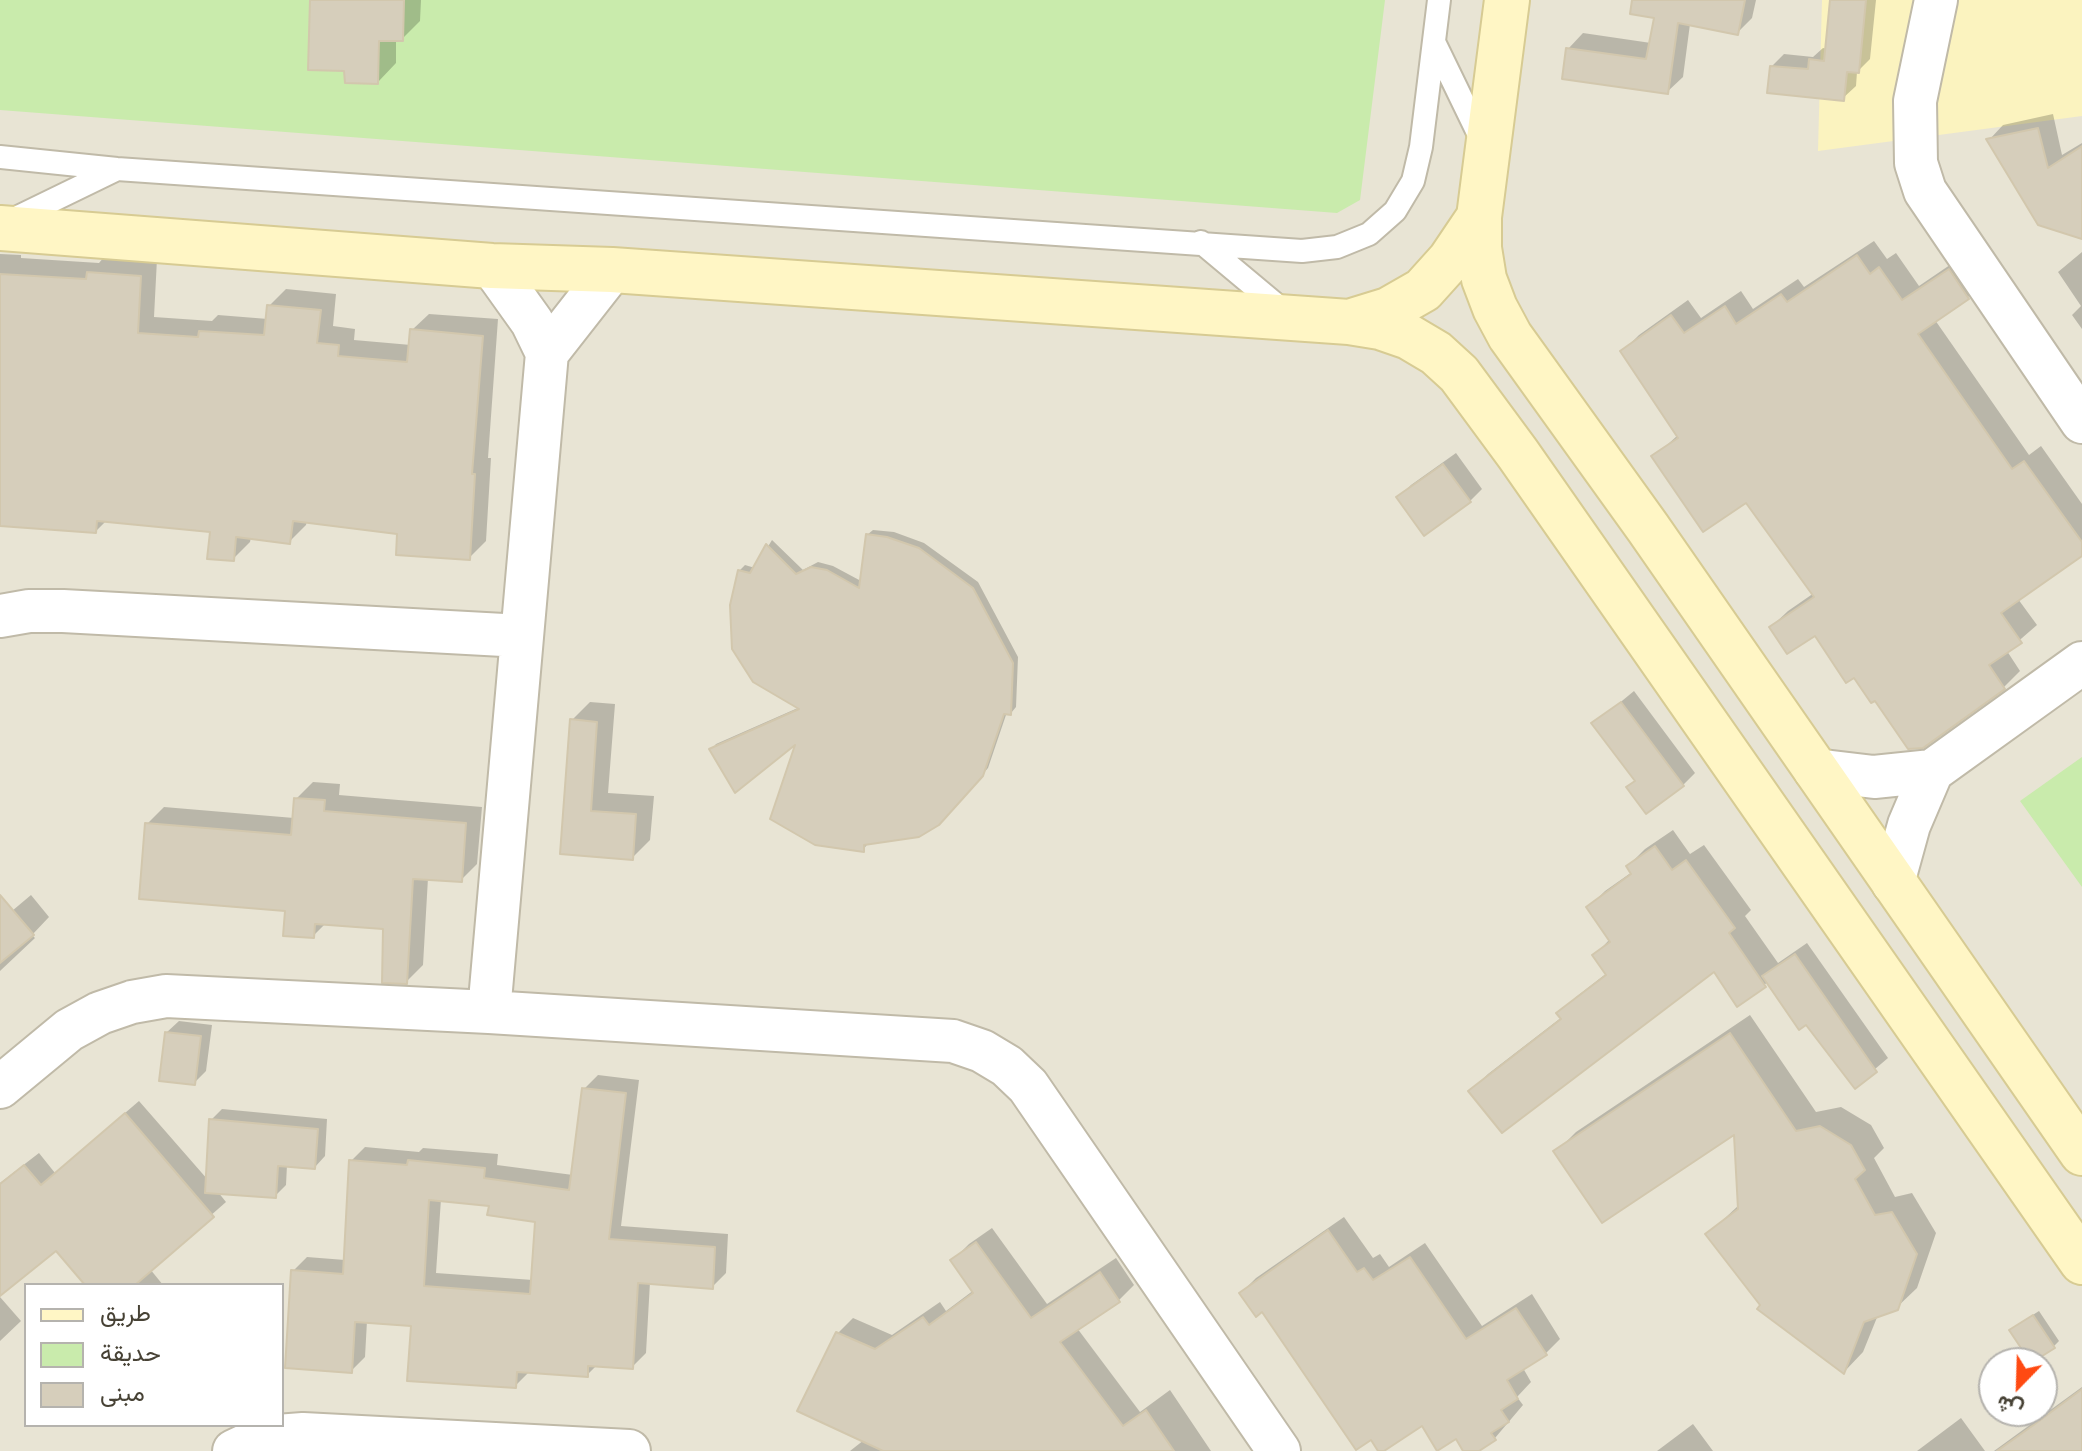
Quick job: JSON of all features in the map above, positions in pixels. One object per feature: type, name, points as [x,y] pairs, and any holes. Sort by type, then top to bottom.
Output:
[{"type":"street","points":[[1507,0],[1479,217],[1482,264],[1495,308],[1510,336],[1648,528],[2082,1153]]},
{"type":"street","points":[[1936,0],[1915,101],[1916,163],[1925,191],[2082,422]]},
{"type":"street","points":[[1349,322],[1388,310],[1423,290],[1450,260],[1479,217]]},
{"type":"street","points":[[0,227],[492,266],[612,270],[1291,317],[1380,327],[1409,337],[1436,353],[1459,374],[1518,454],[2082,1262]]},
{"type":"street","points":[[489,1012],[547,353],[532,322],[492,266]]},
{"type":"street","points":[[547,353],[612,270]]},
{"type":"street","points":[[1518,454],[1521,443],[1530,436],[1541,436],[1551,441],[1596,492],[1648,528]]},
{"type":"street","points":[[0,616],[29,611],[63,611],[522,636]]},
{"type":"street","points":[[1815,770],[1874,777],[1932,771],[2082,663]]},
{"type":"street","points":[[1893,883],[1909,825],[1932,771]]},
{"type":"street","points":[[0,1087],[69,1030],[100,1013],[132,1002],[166,996],[489,1012],[953,1041],[982,1051],[1007,1066],[1028,1086],[1279,1451]]},
{"type":"street","points":[[234,1451],[277,1436],[334,1443],[629,1451]]},
{"type":"lane","points":[[0,157],[117,169],[1302,251],[1337,247],[1369,234],[1395,211],[1413,181],[1421,147],[1439,0]]},
{"type":"lane","points":[[1434,42],[1487,151]]},
{"type":"lane","points":[[0,227],[117,169]]},
{"type":"lane","points":[[1201,242],[1291,317]]},
{"type":"shaded area","points":[[0,0],[2082,0],[2082,1451],[0,1451]]},
{"type":"green space","points":[[0,0],[310,0],[308,70],[344,71],[378,84],[379,41],[404,0],[1385,0],[1360,200],[1337,213],[0,110]]},
{"type":"green space","points":[[2082,757],[2082,887],[2020,801]]},
{"type":"sand","points":[[1822,0],[2082,0],[2082,116],[1818,151]]},
{"type":"building","points":[[310,0],[404,0],[403,41],[379,41],[378,84],[345,83],[344,71],[308,70]]},
{"type":"building","points":[[1632,0],[1745,0],[1738,35],[1678,23],[1668,94],[1562,79],[1566,48],[1646,59],[1654,18],[1630,14]]},
{"type":"building","points":[[1830,0],[1866,0],[1859,73],[1847,72],[1844,101],[1767,93],[1770,66],[1808,69],[1809,59],[1824,61]]},
{"type":"building","points":[[2038,128],[2048,168],[2082,146],[2082,239],[2038,225],[1986,139]]},
{"type":"building","points":[[1857,255],[1870,274],[1879,267],[1902,300],[1949,269],[1969,299],[1918,334],[2012,469],[2024,461],[2082,542],[2082,556],[2001,613],[2022,643],[1989,665],[2005,689],[1923,748],[1908,749],[1875,701],[1871,703],[1854,678],[1846,683],[1815,636],[1787,654],[1769,627],[1814,597],[1746,503],[1703,532],[1651,456],[1678,438],[1620,351],[1671,315],[1684,333],[1725,306],[1736,324],[1781,294],[1787,302]]},
{"type":"building","points":[[87,272],[141,276],[138,333],[198,337],[199,331],[264,335],[267,305],[321,310],[317,343],[339,345],[338,356],[407,362],[410,329],[483,336],[472,474],[475,474],[470,560],[396,555],[397,534],[293,521],[290,544],[236,537],[234,561],[207,559],[210,532],[97,521],[96,533],[0,526],[0,274],[86,279]]},
{"type":"building","points":[[1443,464],[1471,502],[1424,536],[1396,497]]},
{"type":"building","points":[[866,534],[887,537],[919,548],[973,588],[1013,663],[1011,715],[1004,714],[983,776],[939,825],[919,837],[864,845],[864,852],[815,845],[770,819],[795,745],[735,793],[709,749],[799,709],[753,682],[732,649],[730,605],[738,570],[750,573],[766,544],[796,574],[811,567],[827,570],[859,588]]},
{"type":"building","points":[[1621,702],[1684,786],[1646,814],[1626,787],[1635,781],[1591,723]]},
{"type":"building","points":[[570,719],[597,722],[591,811],[636,814],[633,860],[560,854]]},
{"type":"building","points":[[294,798],[325,800],[324,811],[466,823],[462,882],[413,879],[407,984],[382,983],[383,929],[315,924],[314,938],[283,936],[285,911],[139,899],[145,823],[291,835]]},
{"type":"building","points":[[1655,846],[1672,870],[1686,860],[1735,928],[1729,933],[1766,987],[1737,1007],[1714,972],[1502,1133],[1468,1091],[1561,1019],[1556,1013],[1606,975],[1592,955],[1610,942],[1586,907],[1631,874],[1626,866]]},
{"type":"building","points":[[0,895],[34,935],[0,963]]},
{"type":"building","points":[[1795,954],[1877,1072],[1855,1089],[1806,1025],[1799,1030],[1762,976]]},
{"type":"building","points":[[165,1032],[201,1036],[195,1085],[159,1081]]},
{"type":"building","points":[[1730,1033],[1796,1131],[1820,1126],[1851,1145],[1865,1170],[1855,1179],[1875,1215],[1892,1212],[1917,1254],[1898,1310],[1864,1322],[1844,1374],[1757,1309],[1760,1305],[1705,1234],[1738,1209],[1734,1135],[1602,1223],[1553,1151]]},
{"type":"building","points":[[582,1088],[626,1093],[609,1239],[715,1247],[713,1289],[638,1283],[633,1369],[588,1366],[588,1377],[517,1372],[516,1388],[407,1381],[411,1326],[355,1322],[352,1373],[285,1368],[291,1270],[343,1274],[349,1160],[407,1165],[408,1160],[485,1168],[484,1178],[569,1190]],"holes":[[[429,1200],[489,1206],[487,1215],[535,1222],[530,1294],[424,1286]]]},
{"type":"building","points":[[125,1113],[214,1217],[137,1283],[83,1283],[56,1251],[0,1296],[0,1184],[24,1165],[41,1185]]},
{"type":"building","points":[[209,1119],[318,1129],[315,1169],[278,1166],[276,1198],[205,1193]]},
{"type":"building","points":[[1328,1230],[1357,1272],[1364,1268],[1373,1280],[1410,1257],[1466,1339],[1516,1308],[1547,1355],[1507,1380],[1518,1399],[1501,1410],[1509,1422],[1491,1433],[1496,1440],[1479,1451],[1463,1451],[1456,1439],[1437,1451],[1422,1426],[1384,1451],[1378,1451],[1371,1440],[1356,1450],[1262,1312],[1256,1317],[1239,1293]]},
{"type":"building","points":[[976,1242],[1031,1318],[1100,1272],[1120,1302],[1060,1342],[1123,1426],[1146,1410],[1174,1451],[883,1451],[797,1411],[836,1332],[875,1349],[923,1317],[929,1325],[973,1293],[950,1260]]},
{"type":"building","points":[[2033,1315],[2054,1347],[2020,1347],[2009,1330]]},
{"type":"building","points":[[2082,1389],[2082,1451],[1997,1451],[2031,1427],[2058,1427],[2058,1407]]}]
